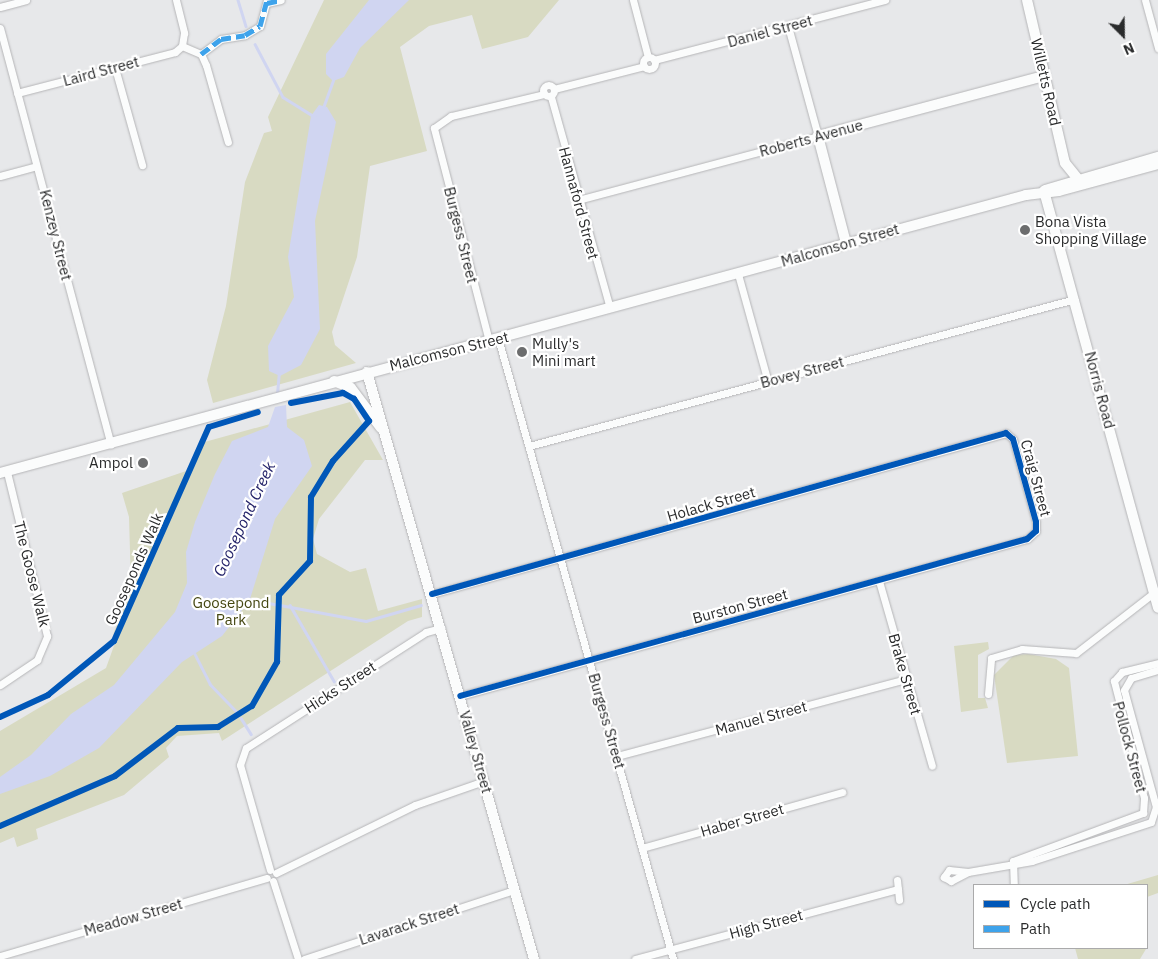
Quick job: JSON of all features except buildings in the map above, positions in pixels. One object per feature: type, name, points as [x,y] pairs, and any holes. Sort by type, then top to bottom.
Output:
[{"type":"street","points":[[0,7],[26,0]]},
{"type":"street","points":[[176,0],[184,33],[182,46],[201,54]]},
{"type":"street","points":[[201,54],[216,41],[260,26],[267,2],[281,0]]},
{"type":"street","points":[[547,96],[547,86],[554,89],[644,66],[651,59],[633,0]]},
{"type":"street","name":"Daniel Street","points":[[651,59],[885,0]]},
{"type":"street","name":"Willetts Road","points":[[1027,0],[1065,163],[1077,178]]},
{"type":"street","points":[[1145,0],[1158,48]]},
{"type":"street","points":[[788,26],[846,243]]},
{"type":"street","name":"Kenzey Street","points":[[0,28],[34,167],[42,184],[111,444]]},
{"type":"street","name":"Laird Street","points":[[17,93],[115,68],[182,46]]},
{"type":"street","points":[[201,54],[228,142]]},
{"type":"street","points":[[115,68],[142,165]]},
{"type":"street","name":"Roberts Avenue","points":[[578,200],[1044,76]]},
{"type":"street","name":"Burgess Street","points":[[547,96],[451,116],[434,128],[493,340],[529,446],[673,959]]},
{"type":"street","name":"Hannaford Street","points":[[547,96],[610,308]]},
{"type":"street","name":"Malcomson Street","points":[[3,473],[295,391],[493,340],[1044,191],[1077,178],[1158,157]]},
{"type":"street","name":"Malcomson Street","points":[[1044,191],[1060,191],[1158,164]]},
{"type":"street","points":[[0,176],[34,167]]},
{"type":"street","name":"Norris Road","points":[[1044,191],[1155,576],[1158,608]]},
{"type":"street","points":[[738,274],[768,382]]},
{"type":"street","name":"Bovey Street","points":[[529,446],[1075,299]]},
{"type":"street","name":"Valley Street","points":[[367,372],[432,594],[534,959]]},
{"type":"street","points":[[333,381],[351,388],[386,434]]},
{"type":"street","name":"Craig Street","points":[[996,435],[1006,433],[1013,439],[1036,522],[1036,531],[1027,539]]},
{"type":"street","name":"Holack Street","points":[[432,594],[996,435]]},
{"type":"street","name":"The Goose Walk","points":[[0,685],[37,660],[47,636],[3,473]]},
{"type":"street","name":"Burston Street","points":[[460,696],[1027,539]]},
{"type":"street","name":"Brake Street","points":[[879,581],[932,766]]},
{"type":"street","points":[[988,694],[990,658],[1022,649],[1076,653],[1157,592]]},
{"type":"street","name":"Hicks Street","points":[[273,871],[240,765],[242,753],[426,632],[441,628]]},
{"type":"street","name":"Pollock Street","points":[[1139,818],[1144,799],[1114,686],[1120,674],[1156,667]]},
{"type":"street","name":"Pollock Street","points":[[1144,827],[1156,814],[1125,688],[1131,678],[1156,667]]},
{"type":"street","name":"Manuel Street","points":[[616,756],[906,679]]},
{"type":"street","points":[[1114,686],[1125,688]]},
{"type":"street","points":[[1119,707],[1128,705]]},
{"type":"street","points":[[1128,741],[1137,739]]},
{"type":"street","points":[[1139,776],[1147,774]]},
{"type":"street","points":[[298,959],[270,879],[273,871],[415,805],[484,781]]},
{"type":"street","name":"Haber Street","points":[[642,848],[842,792]]},
{"type":"street","points":[[1144,799],[1153,796]]},
{"type":"street","points":[[968,872],[1074,848],[1144,827],[1139,818],[1072,839],[1013,861]]},
{"type":"street","points":[[1116,826],[1119,835]]},
{"type":"street","points":[[1093,833],[1096,842]]},
{"type":"street","points":[[1072,839],[1074,848]]},
{"type":"street","points":[[1013,861],[1014,884]]},
{"type":"street","name":"Meadow Street","points":[[0,956],[270,879]]},
{"type":"street","points":[[897,880],[900,900]]},
{"type":"street","name":"High Street","points":[[635,959],[898,889]]},
{"type":"street","name":"Lavarack Street","points":[[304,959],[514,890]]},
{"type":"green space","points":[[324,0],[559,0],[528,37],[482,49],[472,15],[429,26],[400,47],[427,151],[370,166],[357,257],[332,332],[335,345],[356,363],[213,403],[207,380],[226,306],[245,182],[264,133],[272,131],[268,117]]},
{"type":"green space","name":"Goosepond Park","points":[[350,402],[383,460],[365,460],[319,519],[313,539],[317,554],[350,572],[366,568],[378,611],[422,599],[422,617],[408,621],[222,741],[219,733],[177,736],[166,748],[169,757],[124,795],[36,829],[38,839],[17,847],[14,837],[0,843],[0,731],[106,668],[120,629],[113,635],[131,586],[129,517],[122,493],[189,470],[201,443]]},
{"type":"green space","points":[[988,642],[989,649],[978,655],[978,698],[985,698],[988,708],[961,712],[954,646]]},
{"type":"green space","points":[[1028,654],[1056,659],[1069,668],[1078,756],[1007,763],[994,675],[1014,655]]},
{"type":"green space","points":[[1158,875],[1158,893],[1148,897],[1148,884],[1127,884]]},
{"type":"green space","points":[[1075,949],[1146,949],[1140,959],[1078,959]]},
{"type":"water","points":[[369,0],[409,0],[360,48],[344,77],[333,81],[326,74],[326,54]]},
{"type":"water","points":[[319,105],[327,107],[336,122],[315,221],[320,329],[301,365],[280,376],[269,371],[268,346],[294,297],[288,257],[311,116]]},
{"type":"water","points":[[286,405],[287,427],[304,440],[312,466],[275,519],[250,599],[237,617],[222,636],[182,662],[99,748],[50,776],[0,794],[0,777],[31,755],[71,714],[114,685],[175,612],[187,583],[186,552],[195,522],[215,474],[232,441],[268,427],[275,407]]},
{"type":"waterway","points":[[238,0],[246,26]]},
{"type":"waterway","points":[[255,44],[283,97],[315,117]]},
{"type":"waterway","name":"Goosepond Creek","points":[[323,108],[334,78]]},
{"type":"waterway","name":"Goosepond Creek","points":[[277,394],[279,372]]},
{"type":"waterway","points":[[250,599],[274,604]]},
{"type":"waterway","points":[[280,605],[366,621],[421,605]]},
{"type":"waterway","points":[[290,605],[334,681]]},
{"type":"waterway","points":[[195,654],[210,684],[239,714]]},
{"type":"waterway","points":[[241,718],[251,734]]},
{"type":"marked path","points":[[201,54],[221,39],[245,35],[260,26],[267,0]]},
{"type":"marked path","points":[[267,3],[281,0]]},
{"type":"cycle path","points":[[0,826],[115,776],[178,728],[218,727],[252,706],[277,662],[279,595],[310,561],[311,497],[333,461],[369,421],[354,399],[343,393],[291,403]]},
{"type":"cycle path","name":"Gooseponds Walk","points":[[0,717],[48,695],[114,641],[209,427],[258,412]]},
{"type":"cycle path","points":[[432,594],[1006,433],[1013,439],[1036,522],[1036,531],[1027,539],[460,696]]},
{"type":"place","name":"Bona Vista Shopping Village","points":[[1025,230]]},
{"type":"place","name":"Mully's Mini mart","points":[[522,352]]},
{"type":"place","name":"Ampol","points":[[143,463]]}]
